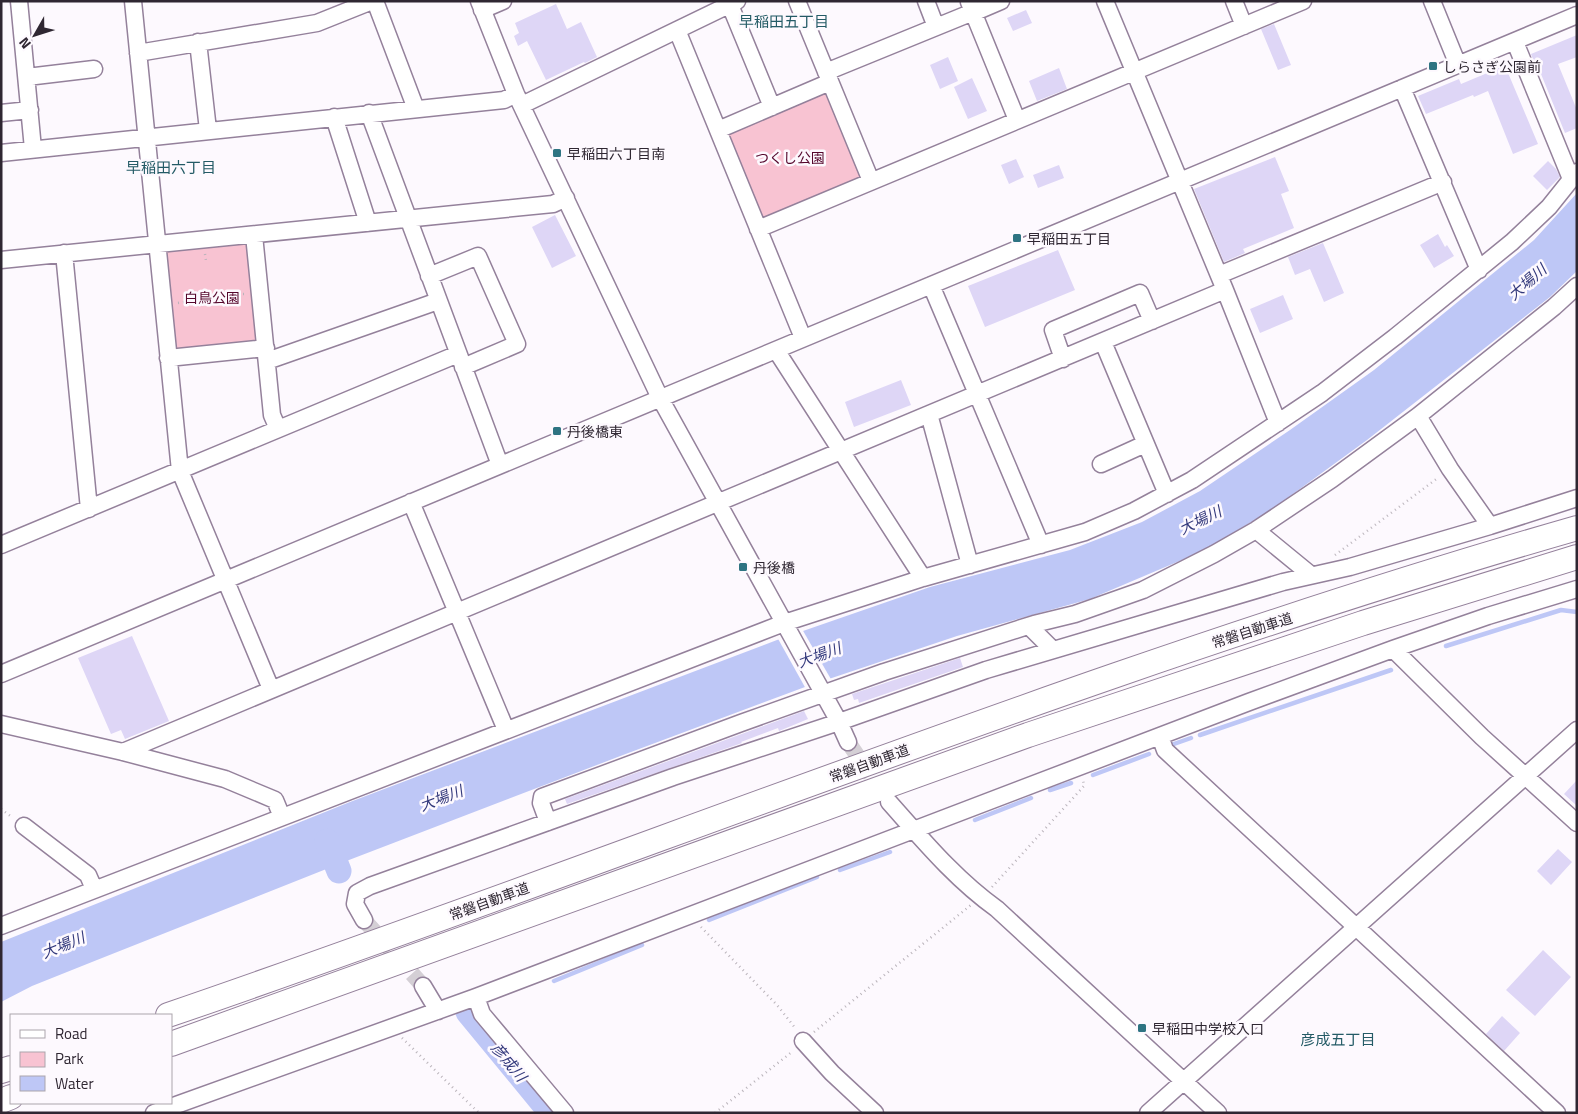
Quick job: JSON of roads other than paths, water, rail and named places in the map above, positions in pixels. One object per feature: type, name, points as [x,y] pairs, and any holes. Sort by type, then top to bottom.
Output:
[{"type":"highway","name":"常磐自動車道","points":[[171,1014],[509,894],[893,754],[1156,662],[1353,596],[1577,528]]},
{"type":"highway","name":"常磐自動車道","points":[[172,1044],[1028,735],[1363,623],[1577,557]]},
{"type":"street","points":[[19,1],[33,149]]},
{"type":"street","points":[[133,1],[180,471],[270,689]]},
{"type":"street","points":[[138,53],[317,23],[374,1],[416,108]]},
{"type":"street","points":[[503,1],[480,6],[519,100],[660,398],[839,722],[854,741]]},
{"type":"street","points":[[797,1],[872,181]]},
{"type":"street","points":[[926,1],[936,27]]},
{"type":"street","points":[[718,130],[772,107],[828,77],[971,9],[1001,1]]},
{"type":"street","points":[[1105,1],[1219,275],[1278,423]]},
{"type":"street","points":[[1234,1],[1244,26]]},
{"type":"street","points":[[758,229],[1303,1]]},
{"type":"street","points":[[1432,1],[1458,65]]},
{"type":"street","points":[[1,153],[416,108],[519,100],[733,3],[772,107]]},
{"type":"street","points":[[971,9],[1017,120]]},
{"type":"street","points":[[1,674],[1577,15]]},
{"type":"street","points":[[676,30],[803,338]]},
{"type":"street","points":[[198,42],[208,130]]},
{"type":"street","points":[[1,926],[506,730],[785,626],[923,578],[1041,546],[1084,532],[1168,494],[1330,387],[1479,270],[1512,242],[1548,207],[1574,175],[1515,42]]},
{"type":"street","points":[[27,77],[94,69]]},
{"type":"street","points":[[1402,88],[1479,270]]},
{"type":"street","points":[[1,113],[30,110]]},
{"type":"street","points":[[369,113],[500,465]]},
{"type":"street","points":[[334,117],[368,223]]},
{"type":"street","points":[[1219,275],[1443,182]]},
{"type":"street","points":[[1,260],[553,204],[566,198]]},
{"type":"street","points":[[254,235],[272,415],[278,429]]},
{"type":"street","points":[[64,254],[89,509]]},
{"type":"street","points":[[1,545],[278,429],[460,360],[517,344],[478,256],[429,276]]},
{"type":"street","points":[[931,285],[1041,546]]},
{"type":"street","points":[[548,822],[541,803],[542,797],[822,691],[1029,626],[1075,614],[1143,590],[1214,554],[1256,530],[1332,479],[1418,416],[1554,307],[1577,286]]},
{"type":"street","points":[[123,752],[1225,290]]},
{"type":"street","points":[[1063,359],[1053,330],[1061,326],[1140,293],[1152,321]]},
{"type":"street","points":[[168,358],[266,355],[438,300]]},
{"type":"street","points":[[1103,342],[1168,494]]},
{"type":"street","points":[[776,350],[923,578]]},
{"type":"street","points":[[929,414],[970,565]]},
{"type":"street","points":[[1418,416],[1450,469],[1490,526]]},
{"type":"street","points":[[1101,464],[1146,444]]},
{"type":"street","points":[[364,920],[355,904],[358,893],[370,886],[673,777],[839,722],[986,670],[1311,575],[1350,567],[1577,498]]},
{"type":"street","points":[[411,502],[506,730]]},
{"type":"street","points":[[1256,530],[1311,575]]},
{"type":"street","points":[[154,1113],[476,997],[1393,649],[1488,616],[1577,590]]},
{"type":"street","points":[[1029,626],[1053,650]]},
{"type":"street","points":[[1393,649],[1482,737],[1577,823]]},
{"type":"street","points":[[1,724],[123,752],[225,779],[275,800],[282,816]]},
{"type":"street","points":[[1148,1113],[1355,926],[1577,730]]},
{"type":"street","points":[[1160,736],[1165,750],[1557,1113]]},
{"type":"street","points":[[894,800],[924,842],[981,897],[1006,917],[1218,1113]]},
{"type":"street","points":[[24,826],[88,875],[94,890]]},
{"type":"street","points":[[424,986],[438,1011]]},
{"type":"street","points":[[476,997],[482,1014],[565,1113]]},
{"type":"street","points":[[804,1041],[832,1073],[874,1113]]},
{"type":"water","name":"大場川","points":[[1577,193],[1577,271],[1550,297],[1367,440],[1271,510],[1203,551],[1090,599],[957,636],[805,687],[623,755],[349,860],[97,960],[32,986],[1,1002],[1,942],[350,802],[777,640],[930,587],[1070,550],[1142,522],[1200,491],[1374,370],[1534,240]]},
{"type":"waterway","points":[[1446,646],[1561,610],[1577,612]]},
{"type":"waterway","points":[[1200,735],[1391,670]]},
{"type":"waterway","points":[[1171,745],[1191,738]]},
{"type":"waterway","points":[[1093,775],[1149,754]]},
{"type":"waterway","points":[[1050,790],[1071,783]]},
{"type":"waterway","points":[[975,820],[1031,798]]},
{"type":"waterway","name":"彦成川","points":[[327,841],[339,871]]},
{"type":"waterway","points":[[840,870],[890,852]]},
{"type":"waterway","points":[[709,920],[817,877]]},
{"type":"waterway","points":[[554,981],[642,945]]},
{"type":"waterway","name":"彦成川","points":[[468,1012],[551,1113]]},
{"type":"tunnel","points":[[848,742],[885,796]]},
{"type":"tunnel","points":[[364,920],[423,986]]},
{"type":"place","name":"しらさぎ公園前","points":[[1433,66]]},
{"type":"place","name":"早稲田六丁目南","points":[[557,153]]},
{"type":"place","name":"早稲田五丁目","points":[[1017,238]]},
{"type":"place","name":"丹後橋東","points":[[557,431]]},
{"type":"place","name":"丹後橋","points":[[743,567]]},
{"type":"place","name":"早稲田中学校入口","points":[[1142,1028]]},
{"type":"district","name":"早稲田五丁目","points":[[784,21]]},
{"type":"district","name":"早稲田六丁目","points":[[171,167]]},
{"type":"district","name":"彦成五丁目","points":[[1338,1039]]},
{"type":"park label","name":"つくし公園","points":[[790,157]]},
{"type":"park label","name":"白鳥公園","points":[[212,297]]}]
